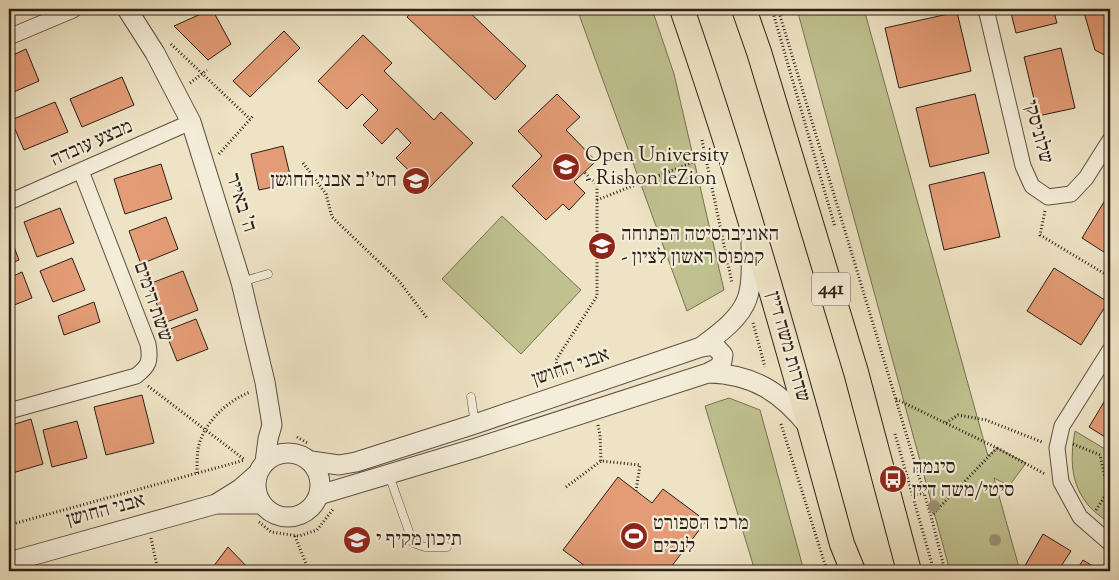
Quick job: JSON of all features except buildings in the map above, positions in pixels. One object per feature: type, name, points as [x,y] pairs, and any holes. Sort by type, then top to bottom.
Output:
[{"type":"main road","name":"שדרות משה דיין","points":[[682,9],[706,77],[750,217],[842,544],[853,571]]},
{"type":"main road","name":"441","points":[[744,9],[759,52],[856,372],[909,571]]},
{"type":"main road","points":[[842,544],[842,571]]},
{"type":"street","name":"ה' באייר","points":[[127,9],[155,53],[191,122],[241,282],[272,425],[261,468]]},
{"type":"street","name":"שלוניסקי","points":[[986,9],[1023,166],[1032,186],[1048,197]]},
{"type":"street","points":[[9,37],[73,10]]},
{"type":"street","name":"מבצע עובדה","points":[[9,202],[191,122]]},
{"type":"street","points":[[1048,197],[1071,194],[1086,178],[1110,140]]},
{"type":"street","name":"ששת הימים","points":[[81,171],[148,344],[150,356],[146,368],[136,376]]},
{"type":"street","name":"אבני החושן","points":[[304,457],[339,465],[356,462],[475,424],[701,347],[730,323],[740,312],[746,301],[750,283],[750,217]]},
{"type":"street","points":[[319,494],[389,475],[708,373],[721,366],[724,359],[723,355],[714,345],[701,347]]},
{"type":"street","points":[[1110,350],[1062,426],[1058,443],[1061,482],[1080,517],[1110,543]]},
{"type":"street","points":[[708,373],[730,374],[756,383],[787,402],[810,429]]},
{"type":"street","points":[[9,411],[136,376]]},
{"type":"street","points":[[272,425],[304,457],[320,477],[321,486],[314,504],[298,516],[278,516],[254,504],[257,494],[255,484],[261,468],[278,453],[287,452],[304,457]]},
{"type":"street","name":"אבני החושן","points":[[216,504],[240,489],[261,468]]},
{"type":"street","name":"אבני החושן","points":[[9,562],[216,504],[254,504]]},
{"type":"lane","points":[[241,282],[268,274]]},
{"type":"lane","points":[[471,397],[475,424]]},
{"type":"lane","points":[[389,475],[414,544],[425,547],[447,547]]},
{"type":"path","points":[[778,9],[931,516],[945,571]]},
{"type":"path","points":[[168,41],[250,119]]},
{"type":"path","points":[[206,169],[254,115]]},
{"type":"path","points":[[804,118],[811,117]]},
{"type":"path","points":[[597,200],[706,157]]},
{"type":"path","points":[[303,163],[326,194],[332,217],[400,281],[427,318]]},
{"type":"path","points":[[560,383],[556,360],[596,296],[597,185],[584,172]]},
{"type":"path","points":[[1048,197],[1040,235],[1110,277]]},
{"type":"path","points":[[9,525],[246,460],[136,376]]},
{"type":"path","points":[[197,473],[198,448],[205,429],[219,413],[239,396],[251,391]]},
{"type":"path","points":[[896,399],[997,448],[1061,482]]},
{"type":"path","points":[[946,423],[958,415],[986,420],[1100,455],[1108,491],[1088,524]]},
{"type":"path","points":[[598,424],[601,462]]},
{"type":"path","points":[[931,516],[997,448]]},
{"type":"path","points":[[566,487],[601,462],[640,464],[636,491]]},
{"type":"path","points":[[254,504],[252,517],[271,532],[299,536],[317,530],[332,512],[340,498],[339,488]]},
{"type":"path","points":[[913,496],[924,493]]},
{"type":"path","points":[[148,523],[158,571]]},
{"type":"path","points":[[295,536],[309,571]]},
{"type":"green space","points":[[577,9],[652,9],[674,74],[724,290],[687,311]]},
{"type":"green space","points":[[797,9],[864,9],[988,456],[997,448],[1026,463],[1009,486],[994,478],[1020,571],[950,571]]},
{"type":"green space","points":[[502,216],[581,290],[521,354],[442,279]]},
{"type":"green space","points":[[729,398],[760,410],[804,571],[755,571],[705,406]]},
{"type":"green space","points":[[1075,431],[1110,452],[1110,507],[1104,519],[1083,498],[1075,480],[1072,451]]},
{"type":"place","name":"Open University - Rishon leZion","points":[[566,167]]},
{"type":"place","name":"חט''ב אבני החושן","points":[[416,181]]},
{"type":"place","name":"האוניברסיטה הפתוחה - קמפוס ראשון לציון","points":[[602,246]]},
{"type":"place","name":"סינמה סיטי/משה דיין","points":[[893,479]]},
{"type":"place","name":"מרכז הספורט לנכים","points":[[634,536]]},
{"type":"place","name":"תיכון מקיף י","points":[[357,540]]}]
